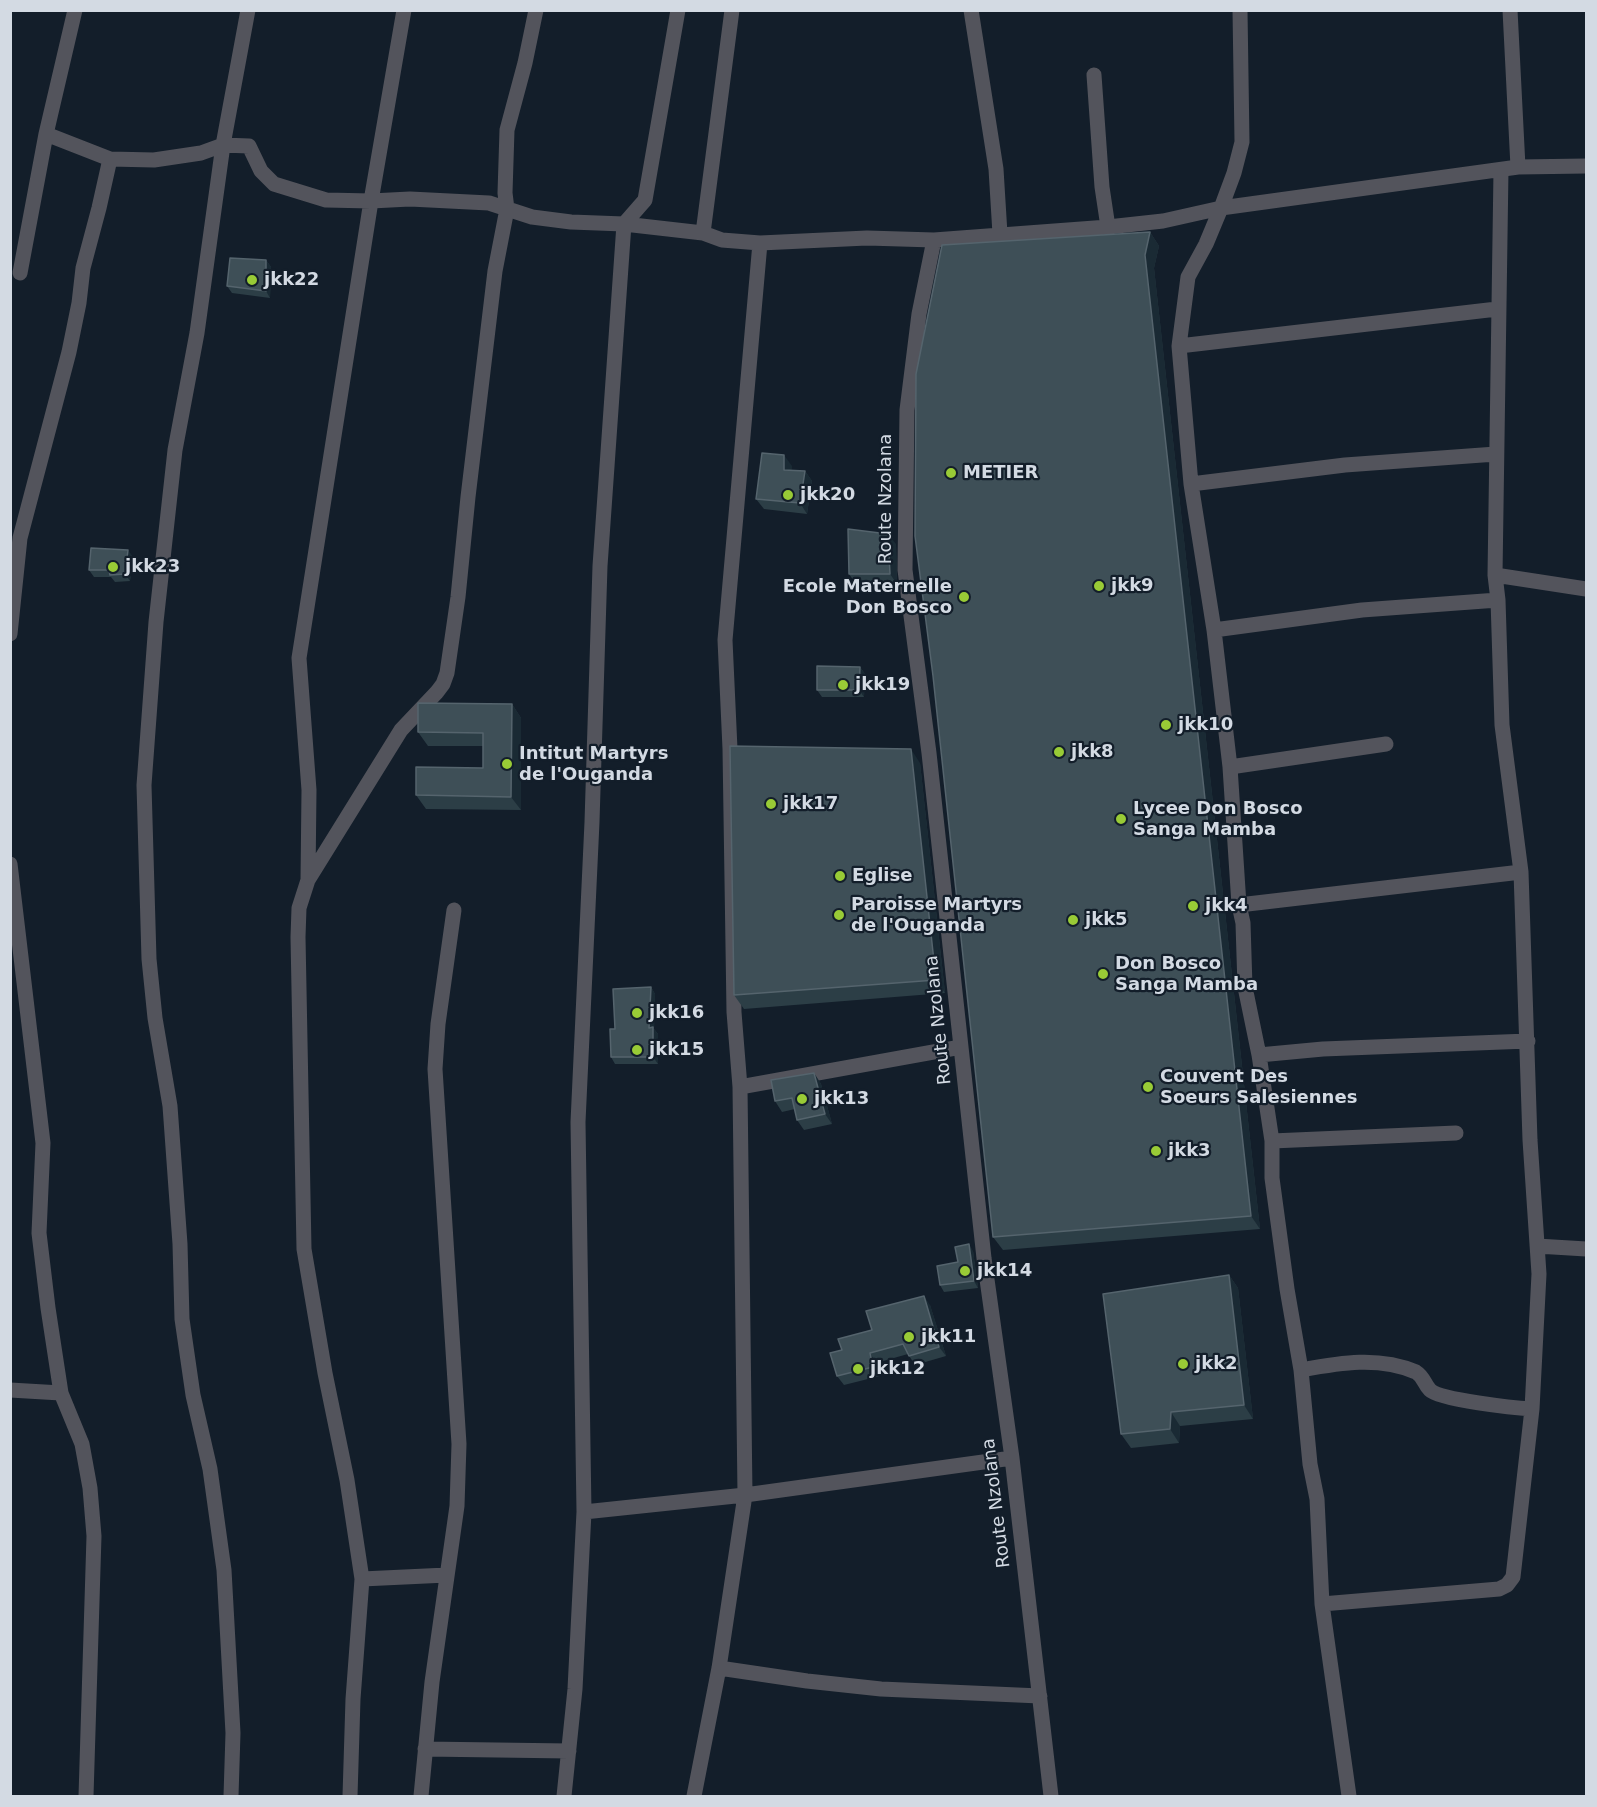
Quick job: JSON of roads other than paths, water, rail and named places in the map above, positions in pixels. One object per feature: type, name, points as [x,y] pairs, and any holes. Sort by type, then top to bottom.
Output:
[{"type":"street","points":[[20,273],[46,134],[75,10]]},
{"type":"street","points":[[231,1797],[233,1733],[224,1570],[210,1469],[193,1395],[182,1319],[180,1244],[170,1106],[155,1018],[149,959],[144,785],[156,622],[175,450],[197,333],[223,146],[248,10]]},
{"type":"street","points":[[308,880],[309,790],[299,658],[371,201],[404,10]]},
{"type":"street","points":[[350,1797],[353,1699],[362,1579],[347,1480],[325,1373],[304,1249],[299,909],[308,880],[400,730],[444,684],[447,673],[458,597],[495,271],[507,209],[505,193],[507,130],[536,10]]},
{"type":"street","points":[[564,1797],[575,1689],[584,1512],[578,1122],[592,822],[600,566],[624,224],[645,200],[678,10]]},
{"type":"street","points":[[703,234],[732,10]]},
{"type":"street","points":[[971,10],[996,169],[1000,234]]},
{"type":"street","points":[[1240,10],[1242,142],[1221,208],[1188,277],[1179,346],[1191,484],[1214,630],[1230,767],[1239,905],[1243,923],[1245,987],[1259,1055],[1272,1141],[1272,1178],[1301,1370],[1310,1464],[1317,1499],[1322,1604],[1349,1797]]},
{"type":"street","points":[[1510,10],[1518,167]]},
{"type":"street","points":[[1094,75],[1102,187],[1108,227]]},
{"type":"street","points":[[46,134],[110,159],[154,160],[201,153],[223,146],[249,146],[261,171],[274,183],[326,200],[410,199],[489,203],[532,217],[571,222],[624,224],[703,234],[722,240],[760,243],[867,238],[934,240],[1108,227],[1163,221],[1221,208],[1518,167],[1587,166]]},
{"type":"street","points":[[10,634],[21,538],[69,352],[79,303],[83,268],[110,159]]},
{"type":"street","points":[[1322,1604],[1485,1591],[1507,1585],[1513,1577],[1532,1409],[1539,1274],[1530,1140],[1521,872],[1502,725],[1498,600],[1495,575],[1497,309],[1501,170]]},
{"type":"street","name":"Route Nzolana","points":[[934,240],[919,314],[907,410],[905,570],[923,753],[961,1047],[984,1258],[1012,1458],[1051,1797]]},
{"type":"street","points":[[694,1797],[719,1668],[744,1495],[740,1088],[734,1012],[736,749],[725,640],[760,243]]},
{"type":"street","points":[[1179,346],[1497,309]]},
{"type":"street","points":[[1191,484],[1345,465],[1496,454]]},
{"type":"street","points":[[10,556],[21,538]]},
{"type":"street","points":[[1495,575],[1587,589]]},
{"type":"street","points":[[1214,630],[1362,610],[1498,600]]},
{"type":"street","points":[[1230,767],[1386,744]]},
{"type":"street","points":[[10,864],[43,1143],[39,1233],[61,1393],[82,1444],[90,1488],[94,1536],[86,1797]]},
{"type":"street","points":[[1239,905],[1521,872]]},
{"type":"street","points":[[421,1797],[432,1682],[457,1506],[459,1444],[435,1069],[438,1024],[454,910]]},
{"type":"street","points":[[1259,1055],[1323,1049],[1528,1041]]},
{"type":"street","points":[[740,1088],[961,1047]]},
{"type":"street","points":[[1272,1141],[1456,1133]]},
{"type":"street","points":[[1537,1246],[1587,1249]]},
{"type":"street","points":[[1301,1370],[1367,1362],[1386,1363],[1416,1372],[1421,1375],[1429,1389],[1438,1394],[1487,1405],[1532,1409]]},
{"type":"street","points":[[10,1390],[61,1393]]},
{"type":"street","points":[[584,1512],[744,1495],[1012,1458]]},
{"type":"street","points":[[362,1579],[447,1575]]},
{"type":"street","points":[[719,1668],[807,1682],[881,1689],[1040,1696]]},
{"type":"street","points":[[425,1749],[569,1751]]},
{"type":"place","name":"jkk22","points":[[252,280]]},
{"type":"place","name":"METIER","points":[[951,473]]},
{"type":"place","name":"jkk20","points":[[788,495]]},
{"type":"place","name":"jkk23","points":[[113,567]]},
{"type":"place","name":"jkk9","points":[[1099,586]]},
{"type":"place","name":"Ecole Maternelle Don Bosco","points":[[964,597]]},
{"type":"place","name":"jkk19","points":[[843,685]]},
{"type":"place","name":"jkk10","points":[[1166,725]]},
{"type":"place","name":"jkk8","points":[[1059,752]]},
{"type":"place","name":"Intitut Martyrs de l'Ouganda","points":[[507,764]]},
{"type":"place","name":"jkk17","points":[[771,804]]},
{"type":"place","name":"Lycee Don Bosco Sanga Mamba","points":[[1121,819]]},
{"type":"place","name":"Eglise","points":[[840,876]]},
{"type":"place","name":"jkk4","points":[[1193,906]]},
{"type":"place","name":"Paroisse Martyrs de l'Ouganda","points":[[839,915]]},
{"type":"place","name":"jkk5","points":[[1073,920]]},
{"type":"place","name":"Don Bosco Sanga Mamba","points":[[1103,974]]},
{"type":"place","name":"jkk16","points":[[637,1013]]},
{"type":"place","name":"jkk15","points":[[637,1050]]},
{"type":"place","name":"Couvent Des Soeurs Salesiennes","points":[[1148,1087]]},
{"type":"place","name":"jkk13","points":[[802,1099]]},
{"type":"place","name":"jkk3","points":[[1156,1151]]},
{"type":"place","name":"jkk14","points":[[965,1271]]},
{"type":"place","name":"jkk11","points":[[909,1337]]},
{"type":"place","name":"jkk2","points":[[1183,1364]]},
{"type":"place","name":"jkk12","points":[[858,1369]]}]
